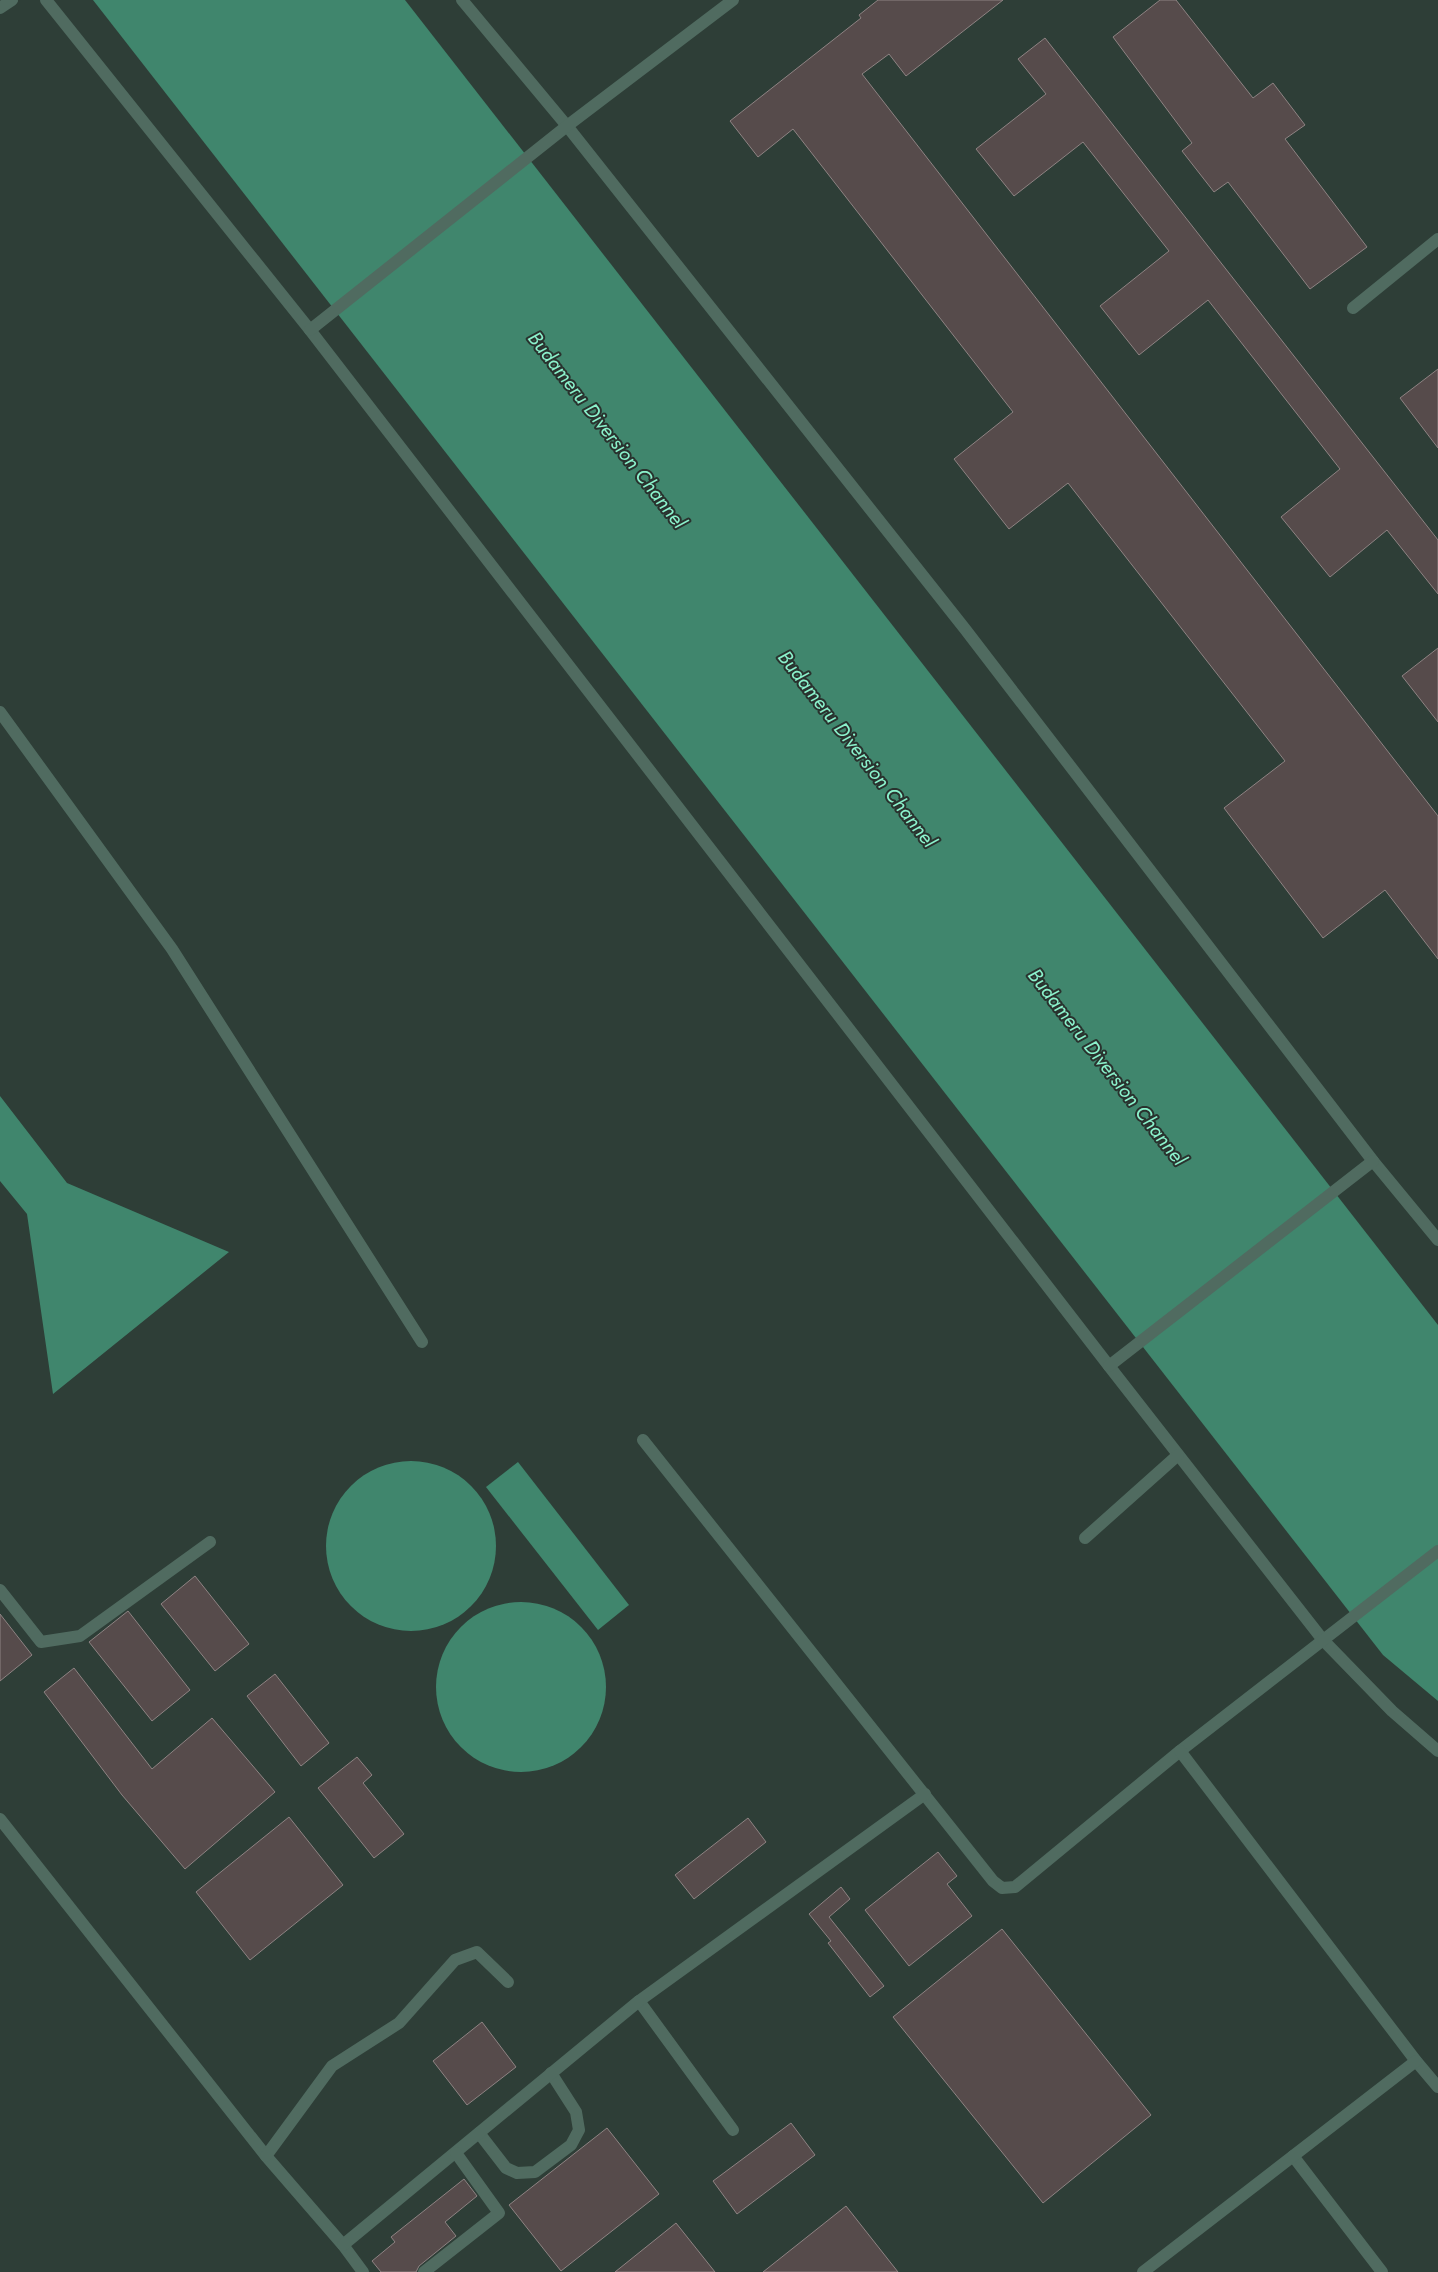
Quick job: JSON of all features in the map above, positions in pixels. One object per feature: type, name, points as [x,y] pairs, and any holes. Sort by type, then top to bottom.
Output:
[{"type":"lane","points":[[0,8],[12,0]]},
{"type":"lane","points":[[46,0],[310,330],[1109,1366],[1323,1640],[1392,1711],[1438,1751]]},
{"type":"lane","points":[[462,0],[567,126],[965,630],[1373,1161],[1438,1240]]},
{"type":"lane","points":[[310,330],[532,153],[734,0]]},
{"type":"lane","points":[[1353,308],[1438,239]]},
{"type":"lane","points":[[0,712],[172,949],[422,1342]]},
{"type":"lane","points":[[1109,1366],[1373,1161]]},
{"type":"lane","points":[[643,1440],[993,1881],[1002,1888],[1015,1887],[1180,1751],[1438,1551]]},
{"type":"lane","points":[[1086,1538],[1178,1455]]},
{"type":"lane","points":[[0,1590],[41,1642],[80,1636],[210,1542]]},
{"type":"lane","points":[[1180,1751],[1416,2062],[1438,2087]]},
{"type":"lane","points":[[343,2245],[639,2001],[925,1794]]},
{"type":"lane","points":[[0,1819],[266,2156],[343,2245],[363,2272]]},
{"type":"lane","points":[[266,2156],[332,2066],[399,2022],[455,1960],[477,1952],[508,1982]]},
{"type":"lane","points":[[639,2001],[733,2130]]},
{"type":"lane","points":[[1143,2272],[1416,2062]]},
{"type":"lane","points":[[479,2133],[506,2168],[517,2173],[535,2172],[571,2145],[579,2130],[576,2112],[551,2074]]},
{"type":"lane","points":[[424,2272],[499,2213],[456,2152]]},
{"type":"lane","points":[[1293,2156],[1382,2272]]},
{"type":"shaded area","points":[[0,0],[1438,0],[1438,2272],[0,2272]]},
{"type":"water","name":"Budameru Diversion Channel","points":[[93,0],[405,0],[1438,1325],[1438,1701],[1383,1655]]},
{"type":"water","points":[[0,1096],[67,1183],[229,1252],[53,1394],[27,1214],[0,1181]]},
{"type":"water","points":[[403,1461],[419,1461],[444,1467],[465,1480],[477,1492],[490,1513],[496,1546],[490,1579],[477,1600],[465,1612],[444,1625],[419,1631],[403,1631],[378,1625],[357,1612],[345,1600],[332,1579],[326,1554],[326,1538],[332,1513],[345,1492],[357,1480],[378,1467]]},
{"type":"water","points":[[518,1462],[629,1605],[598,1630],[486,1487]]},
{"type":"water","points":[[513,1602],[529,1602],[554,1608],[575,1621],[587,1633],[600,1654],[606,1687],[600,1720],[587,1741],[575,1753],[554,1766],[529,1772],[513,1772],[488,1766],[467,1753],[455,1741],[442,1720],[436,1695],[436,1679],[442,1654],[455,1633],[467,1621],[488,1608]]},
{"type":"building","points":[[878,0],[1003,0],[906,76],[889,54],[862,74],[1438,816],[1438,959],[1385,890],[1323,938],[1224,808],[1285,761],[1068,483],[1009,529],[954,459],[1013,412],[793,129],[758,157],[730,121],[861,18],[859,15]]},
{"type":"building","points":[[1160,0],[1176,0],[1253,98],[1273,83],[1305,125],[1285,139],[1367,247],[1310,289],[1228,182],[1214,192],[1182,151],[1192,143],[1113,37]]},
{"type":"building","points":[[1045,38],[1438,540],[1438,594],[1387,530],[1330,577],[1281,517],[1340,469],[1208,300],[1139,355],[1100,306],[1169,251],[1083,142],[1014,196],[976,149],[1046,94],[1018,59]]},
{"type":"building","points":[[1438,369],[1438,448],[1400,398]]},
{"type":"building","points":[[1438,648],[1438,722],[1402,676]]},
{"type":"building","points":[[195,1576],[249,1644],[215,1671],[161,1604]]},
{"type":"building","points":[[128,1611],[190,1690],[152,1721],[89,1642]]},
{"type":"building","points":[[0,1614],[32,1655],[0,1681]]},
{"type":"building","points":[[74,1668],[152,1769],[212,1718],[275,1792],[185,1869],[122,1795],[44,1692]]},
{"type":"building","points":[[275,1674],[329,1743],[301,1766],[247,1696]]},
{"type":"building","points":[[357,1757],[372,1775],[363,1783],[404,1834],[374,1858],[318,1788]]},
{"type":"building","points":[[289,1817],[343,1885],[250,1960],[196,1892]]},
{"type":"building","points":[[748,1818],[766,1842],[694,1899],[675,1875]]},
{"type":"building","points":[[938,1852],[957,1876],[947,1884],[972,1916],[909,1966],[865,1910]]},
{"type":"building","points":[[841,1887],[850,1899],[829,1917],[884,1986],[870,1997],[828,1943],[831,1941],[809,1914]]},
{"type":"building","points":[[1002,1929],[1151,2115],[1043,2203],[893,2017]]},
{"type":"building","points":[[482,2022],[516,2067],[467,2105],[433,2061]]},
{"type":"building","points":[[791,2123],[815,2155],[737,2214],[713,2181]]},
{"type":"building","points":[[607,2128],[659,2194],[561,2271],[509,2205]]},
{"type":"building","points":[[464,2179],[477,2196],[445,2222],[456,2236],[419,2266],[416,2272],[381,2272],[372,2261],[395,2242],[391,2237]]},
{"type":"building","points":[[846,2206],[898,2272],[763,2272]]},
{"type":"building","points":[[676,2223],[715,2272],[615,2272]]}]
